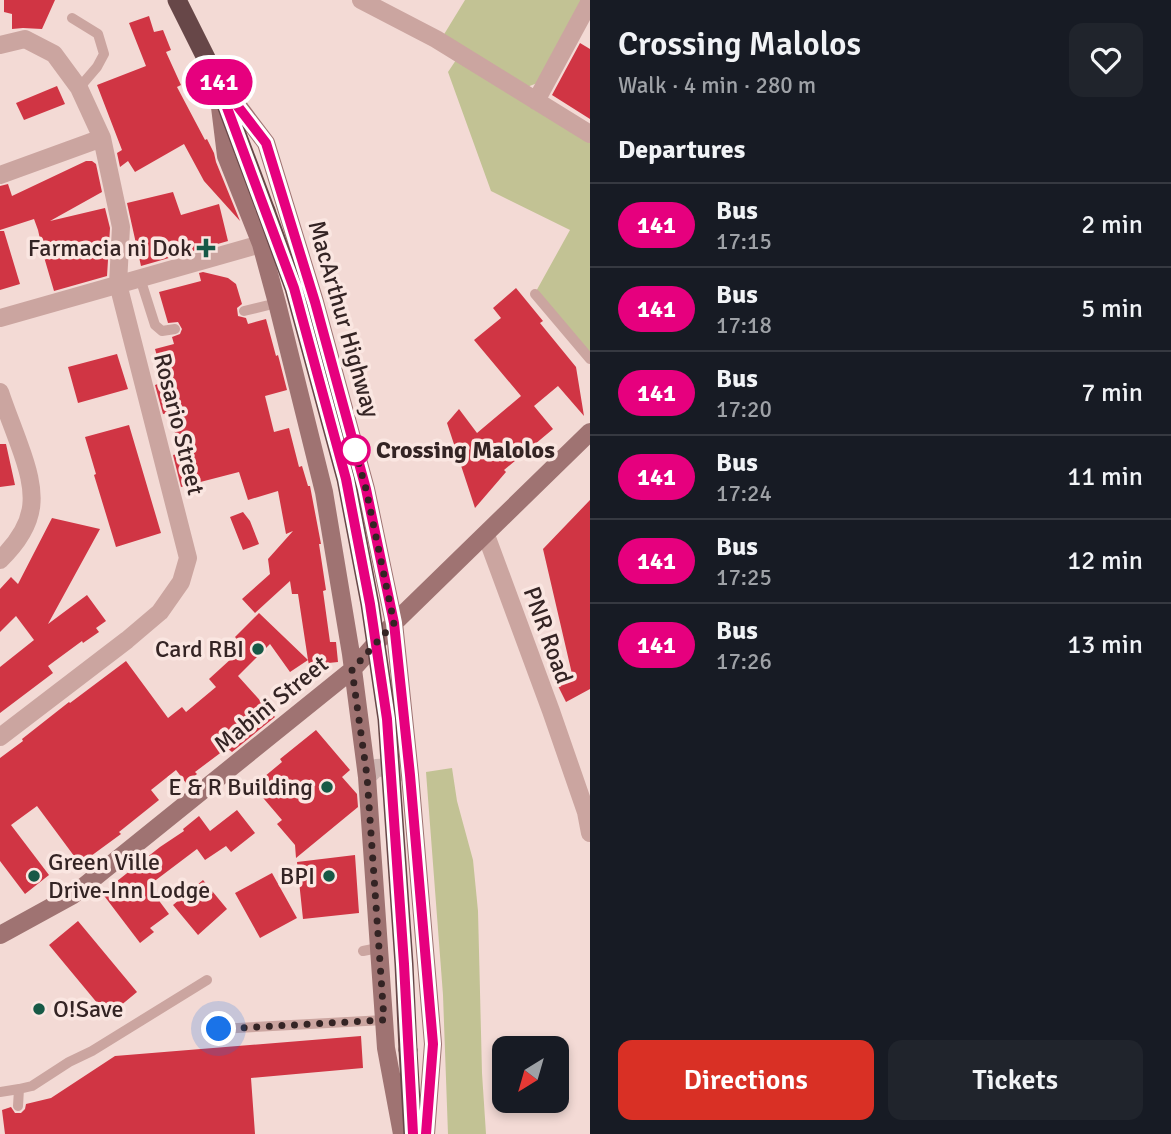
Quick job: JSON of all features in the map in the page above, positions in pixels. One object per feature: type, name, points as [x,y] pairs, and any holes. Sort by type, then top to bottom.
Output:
[{"type":"highway","name":"MacArthur Highway","points":[[177,0],[216,78],[294,288],[346,479],[370,604],[387,719],[413,1134]]},
{"type":"main road","name":"MacArthur Highway","points":[[216,78],[226,156],[261,244],[324,492],[340,583],[367,776],[371,950],[402,1134]]},
{"type":"main road","name":"MacArthur Highway","points":[[216,78],[266,143],[315,302],[362,476],[394,623],[433,1044],[426,1134]]},
{"type":"main road","name":"Mabini Street","points":[[0,935],[73,895],[352,670],[394,623],[590,432]]},
{"type":"street","points":[[361,0],[436,39],[590,134]]},
{"type":"street","points":[[536,101],[590,1]]},
{"type":"street","name":"Rosario Street","points":[[0,45],[25,39],[54,54],[79,88],[103,138],[121,226],[118,285],[188,558],[181,582],[160,612],[0,737]]},
{"type":"street","points":[[0,175],[103,138]]},
{"type":"street","points":[[0,318],[261,244]]},
{"type":"street","points":[[0,392],[29,471],[33,494],[29,517],[19,539],[0,560]]},
{"type":"street","name":"PNR Road","points":[[485,534],[551,711],[586,812],[590,833]]},
{"type":"lane","points":[[72,18],[98,34],[104,54],[97,68],[79,88]]},
{"type":"lane","points":[[140,278],[155,325],[162,331],[175,329]]},
{"type":"lane","points":[[535,294],[590,359]]},
{"type":"lane","points":[[244,312],[277,303]]},
{"type":"lane","points":[[0,1092],[32,1086],[207,980]]},
{"type":"lane","points":[[219,1029],[384,1020]]},
{"type":"lane","points":[[18,1106],[19,1089]]},
{"type":"green space","points":[[465,0],[584,0],[540,82],[527,87],[443,36]]},
{"type":"green space","points":[[460,54],[590,138],[590,355],[534,295],[570,230],[491,191],[448,72]]},
{"type":"green space","points":[[452,768],[457,801],[473,860],[478,911],[486,1134],[448,1134],[443,995],[426,772]]},
{"type":"building","points":[[4,0],[55,0],[42,29],[12,29],[12,14],[4,12]]},
{"type":"building","points":[[149,16],[154,32],[163,30],[171,50],[166,52],[181,85],[177,87],[214,153],[240,221],[204,181],[184,144],[135,172],[128,161],[120,167],[117,153],[122,150],[97,85],[146,66],[129,23]]},
{"type":"building","points":[[580,43],[590,49],[590,119],[552,95]]},
{"type":"building","points":[[57,86],[65,104],[24,120],[16,103]]},
{"type":"building","points":[[86,161],[96,164],[102,192],[50,221],[105,208],[110,228],[107,276],[54,291],[34,219],[0,230],[0,186],[8,184],[12,196]]},
{"type":"building","points":[[173,192],[181,215],[219,204],[228,241],[141,266],[127,203]]},
{"type":"building","points":[[0,231],[4,231],[20,284],[0,290]]},
{"type":"building","points":[[199,273],[228,278],[236,284],[242,304],[237,308],[238,316],[246,318],[248,324],[266,319],[287,390],[265,396],[274,432],[289,428],[299,467],[302,466],[310,486],[321,544],[326,590],[323,591],[330,642],[336,642],[338,662],[309,665],[298,594],[292,594],[290,581],[255,613],[242,599],[270,574],[268,559],[293,531],[286,534],[278,491],[248,500],[239,472],[181,487],[173,455],[181,453],[169,413],[163,414],[155,385],[164,382],[155,349],[174,344],[172,337],[180,334],[182,329],[178,322],[168,323],[159,292],[201,281]]},
{"type":"building","points":[[516,288],[576,367],[584,416],[558,386],[534,406],[553,429],[504,470],[506,472],[475,508],[447,423],[459,409],[477,433],[521,396],[474,340],[501,318],[493,308]]},
{"type":"building","points":[[117,354],[128,389],[78,403],[68,367]]},
{"type":"building","points":[[129,425],[161,533],[116,547],[85,437]]},
{"type":"building","points":[[0,444],[6,444],[15,485],[0,487]]},
{"type":"building","points":[[590,500],[590,689],[566,702],[556,682],[572,674],[543,549]]},
{"type":"building","points":[[243,512],[250,521],[259,544],[243,550],[230,517]]},
{"type":"building","points":[[52,518],[100,529],[48,624],[87,595],[106,621],[96,628],[99,632],[48,666],[53,673],[0,713],[0,667],[34,640],[16,616],[0,632],[0,589],[11,577],[18,584]]},
{"type":"building","points":[[259,613],[308,660],[290,672],[270,644],[238,676],[275,717],[232,752],[227,748],[195,772],[197,774],[186,783],[176,770],[151,790],[159,800],[119,832],[121,834],[80,864],[37,806],[11,825],[49,875],[25,894],[0,861],[0,758],[69,702],[126,661],[168,718],[182,707],[186,712],[216,687],[209,679],[244,647],[235,637]]},
{"type":"building","name":"E & R Building","points":[[316,730],[350,770],[342,777],[357,794],[358,807],[296,858],[295,845],[277,824],[282,820],[253,786],[282,762],[280,759]]},
{"type":"building","points":[[237,810],[255,833],[231,852],[226,846],[205,860],[197,849],[148,886],[169,914],[150,928],[154,932],[140,943],[102,893],[184,831],[183,829],[199,816],[210,831]]},
{"type":"building","points":[[355,855],[359,913],[303,919],[297,862]]},
{"type":"building","points":[[272,873],[297,918],[260,938],[235,893]]},
{"type":"building","points":[[203,880],[227,909],[198,935],[173,905]]},
{"type":"building","points":[[78,921],[137,992],[108,1016],[49,945]]},
{"type":"building","points":[[361,1036],[363,1068],[251,1078],[255,1134],[5,1134],[2,1110],[11,1107],[15,1113],[21,1113],[26,1104],[51,1098],[115,1056]]},
{"type":"tunnel","points":[[367,777],[376,768],[392,767],[410,775]]},
{"type":"bus line","name":"141","points":[[413,1134],[387,719],[370,604],[346,479],[294,288],[216,78],[266,143],[315,302],[366,489],[394,623],[433,1044],[426,1134]]},
{"type":"place","name":"Farmacia ni Dok","points":[[206,248]]},
{"type":"place","name":"Crossing Malolos","points":[[355,450]]},
{"type":"place","name":"Card RBI","points":[[258,649]]},
{"type":"place","name":"E & R Building","points":[[327,787]]},
{"type":"place","name":"Green Ville Drive-Inn Lodge","points":[[34,876]]},
{"type":"place","name":"BPI","points":[[329,876]]},
{"type":"place","name":"O!Save","points":[[39,1009]]},
{"type":"route","points":[[219,1029],[384,1020],[367,776],[352,670],[394,623],[366,489],[355,450]]}]
